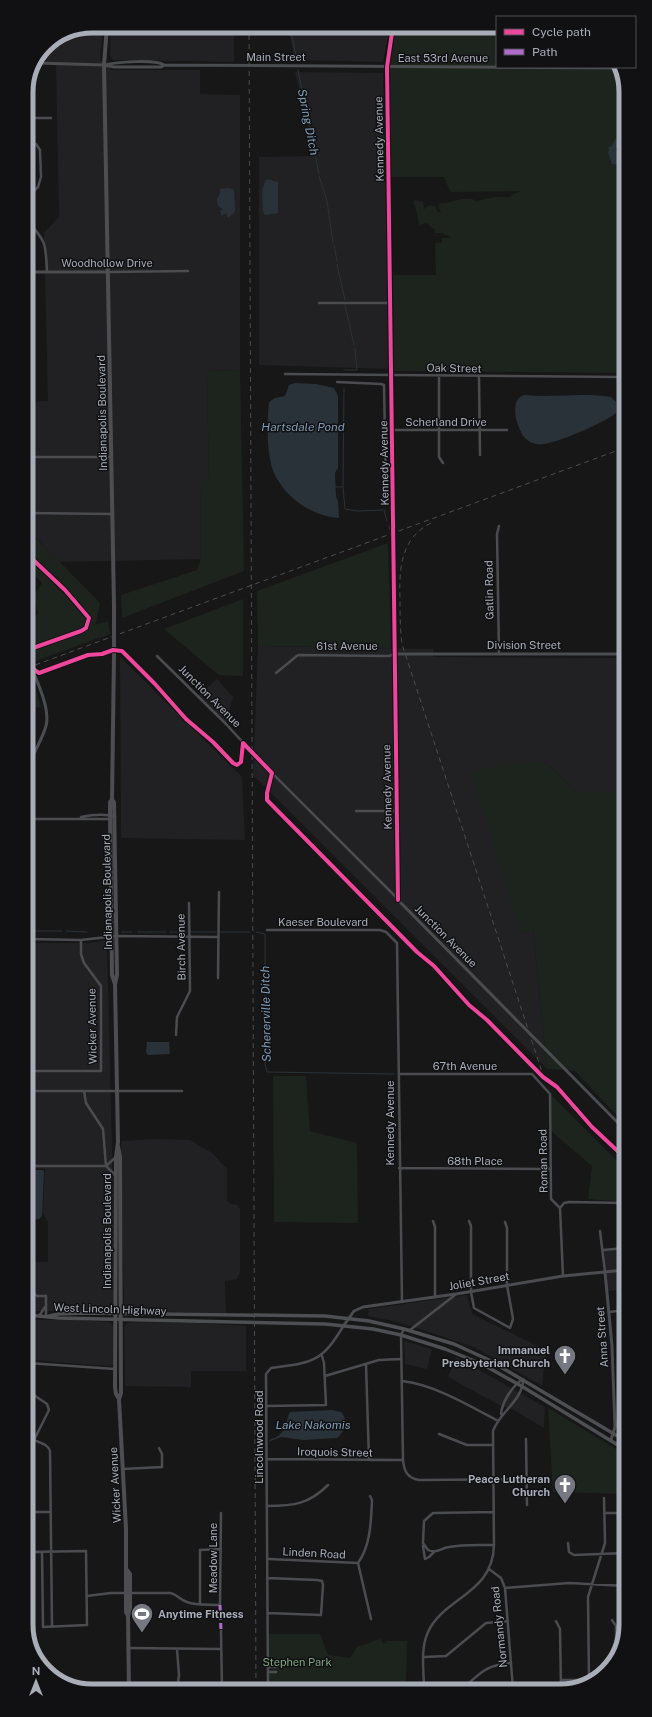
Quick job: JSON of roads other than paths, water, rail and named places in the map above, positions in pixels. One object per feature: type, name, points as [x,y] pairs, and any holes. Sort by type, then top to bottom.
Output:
[{"type":"highway","name":"Indianapolis Boulevard","points":[[106,33],[104,65],[114,606],[112,800],[110,802],[112,817],[117,975],[115,984],[116,1091],[120,1157],[121,1313]]},
{"type":"highway","name":"Indianapolis Boulevard","points":[[112,817],[111,936],[112,975],[115,984]]},
{"type":"highway","name":"Indianapolis Boulevard","points":[[116,1319],[116,1157],[118,1142]]},
{"type":"highway","name":"Wicker Avenue","points":[[121,1313],[120,1399],[127,1570],[130,1574],[128,1593],[130,1611],[128,1616],[129,1684]]},
{"type":"highway","name":"Wicker Avenue","points":[[116,1319],[116,1394],[120,1399]]},
{"type":"highway","points":[[115,1369],[118,1369],[119,1381],[121,1382]]},
{"type":"main road","name":"West Lincoln Highway","points":[[47,1316],[58,1314],[116,1313],[308,1316],[348,1318],[410,1330],[474,1353],[523,1379],[619,1437]]},
{"type":"main road","points":[[33,1315],[47,1316]]},
{"type":"main road","name":"West Lincoln Highway","points":[[47,1316],[59,1318],[193,1320],[233,1323],[344,1325],[401,1335],[460,1354],[523,1387],[619,1445]]},
{"type":"street","name":"Kennedy Avenue","points":[[392,33],[387,66],[398,900]]},
{"type":"street","name":"Main Street","points":[[40,64],[104,65],[114,62],[161,62],[164,65],[387,66]]},
{"type":"street","name":"East 53rd Avenue","points":[[387,66],[496,67]]},
{"type":"street","points":[[33,118],[51,118]]},
{"type":"street","points":[[33,142],[40,150],[41,177],[38,187],[33,192]]},
{"type":"street","points":[[33,227],[45,243],[47,272]]},
{"type":"street","name":"Woodhollow Drive","points":[[33,272],[188,271]]},
{"type":"street","points":[[319,303],[391,303]]},
{"type":"street","name":"Oak Street","points":[[285,374],[619,377]]},
{"type":"street","points":[[439,376],[439,458],[443,463]]},
{"type":"street","points":[[479,376],[480,455]]},
{"type":"street","points":[[337,382],[383,384],[386,495],[382,500]]},
{"type":"street","name":"Scherland Drive","points":[[385,430],[507,430]]},
{"type":"street","points":[[33,457],[111,457]]},
{"type":"street","points":[[33,513],[112,514]]},
{"type":"street","name":"Gatlin Road","points":[[499,526],[497,534],[499,655]]},
{"type":"street","name":"61st Avenue","points":[[276,672],[294,656],[298,655],[388,656],[395,654],[424,653]]},
{"type":"street","name":"Division Street","points":[[424,653],[499,655],[619,654]]},
{"type":"street","name":"Junction Avenue","points":[[157,656],[226,724],[249,749]]},
{"type":"street","points":[[33,673],[47,716],[46,727],[33,755]]},
{"type":"street","name":"Junction Avenue","points":[[254,755],[619,1124]]},
{"type":"street","points":[[356,811],[396,811]]},
{"type":"street","points":[[33,819],[79,818],[90,815],[112,817]]},
{"type":"street","points":[[218,892],[218,978]]},
{"type":"street","name":"Birch Avenue","points":[[176,1035],[177,1017],[190,991],[189,903]]},
{"type":"street","name":"Kaeser Boulevard","points":[[267,930],[380,930],[386,932],[397,944]]},
{"type":"street","points":[[33,939],[81,940],[111,936],[218,937]]},
{"type":"street","name":"Wicker Avenue","points":[[33,1071],[102,1070],[101,986],[84,963],[81,954],[81,940]]},
{"type":"street","name":"Kennedy Avenue","points":[[397,944],[402,1302]]},
{"type":"street","name":"67th Avenue","points":[[398,1074],[532,1074]]},
{"type":"street","name":"Roman Road","points":[[532,1074],[550,1094],[551,1199],[560,1208],[563,1276]]},
{"type":"street","points":[[33,1091],[182,1091]]},
{"type":"street","points":[[84,1091],[86,1103],[103,1129],[106,1166],[116,1176]]},
{"type":"street","points":[[33,1166],[106,1166],[116,1157]]},
{"type":"street","name":"68th Place","points":[[399,1168],[551,1169]]},
{"type":"street","points":[[560,1208],[564,1203],[569,1202],[619,1203]]},
{"type":"street","points":[[433,1221],[435,1227],[436,1297]]},
{"type":"street","points":[[469,1222],[471,1226],[471,1292],[474,1308],[510,1328],[514,1319],[507,1285],[507,1228],[505,1222]]},
{"type":"street","name":"Anna Street","points":[[600,1231],[610,1312],[614,1375],[616,1427],[611,1440]]},
{"type":"street","points":[[603,1250],[619,1249]]},
{"type":"street","name":"Joliet Street","points":[[344,1325],[354,1311],[360,1308],[471,1292],[563,1276],[619,1271]]},
{"type":"street","points":[[33,1293],[37,1296],[46,1296],[47,1316]]},
{"type":"street","points":[[410,1330],[456,1294]]},
{"type":"street","points":[[39,1316],[46,1305]]},
{"type":"street","points":[[610,1312],[619,1311]]},
{"type":"street","points":[[267,1406],[326,1405],[326,1376],[322,1356],[333,1343],[344,1325]]},
{"type":"street","points":[[404,1329],[401,1335],[401,1359],[403,1460],[406,1472],[411,1478],[420,1480],[527,1478]]},
{"type":"street","name":"Lincolnwood Road","points":[[269,1559],[266,1374],[268,1370],[298,1365],[322,1356]]},
{"type":"street","points":[[326,1376],[382,1359],[401,1359]]},
{"type":"street","points":[[33,1363],[115,1369]]},
{"type":"street","points":[[366,1364],[368,1460]]},
{"type":"street","points":[[109,1369],[116,1375]]},
{"type":"street","points":[[424,1684],[426,1638],[435,1620],[479,1582],[489,1569],[492,1561],[494,1545],[492,1479],[493,1431],[501,1415],[502,1408],[516,1383],[523,1379],[523,1387],[506,1412],[501,1415]]},
{"type":"street","points":[[402,1381],[411,1382],[448,1396],[498,1421]]},
{"type":"street","points":[[33,1394],[47,1404],[48,1410],[34,1440],[49,1447],[50,1451],[52,1626]]},
{"type":"street","points":[[439,1434],[467,1445],[492,1445]]},
{"type":"street","points":[[526,1439],[527,1505]]},
{"type":"street","points":[[123,1469],[162,1467],[162,1454],[159,1448]]},
{"type":"street","name":"Iroquois Street","points":[[267,1459],[403,1460]]},
{"type":"street","points":[[267,1506],[298,1505],[318,1494],[328,1485]]},
{"type":"street","points":[[370,1496],[372,1500],[371,1523],[368,1537],[358,1563],[371,1619]]},
{"type":"street","points":[[589,1676],[588,1597],[603,1554],[605,1543],[604,1498]]},
{"type":"street","points":[[33,1512],[50,1512]]},
{"type":"street","name":"Meadow Lane","points":[[200,1604],[220,1604],[221,1512]]},
{"type":"street","points":[[493,1512],[433,1513],[424,1521],[423,1543],[425,1559],[430,1557],[434,1552],[445,1547],[494,1545]]},
{"type":"street","points":[[604,1513],[619,1513]]},
{"type":"street","points":[[423,1543],[425,1548],[434,1552]]},
{"type":"street","points":[[568,1543],[569,1552],[574,1556],[619,1553]]},
{"type":"street","points":[[87,1596],[128,1593],[170,1593],[177,1594],[185,1602],[200,1604],[200,1550],[221,1549]]},
{"type":"street","points":[[33,1552],[42,1552],[50,1552],[57,1550],[86,1551],[87,1625],[43,1627],[42,1552]]},
{"type":"street","points":[[268,1684],[267,1578],[269,1559]]},
{"type":"street","name":"Linden Road","points":[[269,1559],[358,1563]]},
{"type":"street","name":"Normandy Road","points":[[489,1569],[501,1578],[505,1588],[513,1684]]},
{"type":"street","points":[[267,1578],[322,1582],[321,1615],[268,1613]]},
{"type":"street","points":[[505,1588],[569,1583],[592,1586],[619,1586]]},
{"type":"street","points":[[556,1620],[560,1629],[561,1684]]},
{"type":"street","points":[[612,1620],[616,1626],[616,1644]]},
{"type":"street","points":[[424,1657],[446,1656],[486,1623],[508,1621]]},
{"type":"street","points":[[221,1631],[222,1684]]},
{"type":"street","points":[[128,1648],[221,1649]]},
{"type":"street","points":[[177,1649],[179,1674],[178,1684]]},
{"type":"street","points":[[468,1684],[487,1668],[494,1665],[511,1663]]},
{"type":"street","points":[[268,1667],[276,1667]]},
{"type":"street","points":[[268,1672],[276,1672]]},
{"type":"street","points":[[561,1680],[581,1680]]},
{"type":"water","points":[[617,136],[619,137],[619,146],[616,148],[616,151],[619,151],[619,165],[612,164],[608,153],[608,147],[612,146]]},
{"type":"water","points":[[267,179],[278,182],[278,213],[265,215],[263,212],[262,195],[263,186]]},
{"type":"water","points":[[229,188],[234,190],[235,210],[234,213],[228,218],[226,213],[222,216],[220,211],[223,209],[218,206],[217,199],[220,194],[220,189]]},
{"type":"water","name":"Hartsdale Pond","points":[[295,383],[316,384],[334,388],[338,396],[338,468],[335,473],[339,518],[319,514],[301,505],[286,492],[272,468],[268,439],[269,402],[275,398],[285,396],[289,385]]},
{"type":"water","points":[[524,395],[590,395],[611,397],[616,402],[616,413],[577,433],[552,442],[536,444],[525,438],[517,422],[515,408],[516,403],[519,398]]},
{"type":"water","points":[[147,1042],[169,1042],[170,1054],[148,1055],[146,1052]]},
{"type":"water","points":[[33,1170],[43,1170],[44,1172],[42,1216],[39,1219],[33,1220]]},
{"type":"water","name":"Lake Nakomis","points":[[332,1410],[341,1412],[345,1419],[344,1429],[337,1438],[304,1440],[281,1437],[268,1442],[282,1433],[290,1412]]},
{"type":"waterway","name":"Spring Ditch","points":[[291,33],[297,61]]},
{"type":"waterway","name":"Spring Ditch","points":[[298,70],[319,174]]},
{"type":"waterway","points":[[319,176],[327,201],[333,243]]},
{"type":"waterway","points":[[334,245],[337,261]]},
{"type":"waterway","name":"Spring Ditch","points":[[337,264],[345,300]]},
{"type":"waterway","name":"Spring Ditch","points":[[345,305],[354,345]]},
{"type":"waterway","name":"Spring Ditch","points":[[344,370],[357,370],[355,348]]},
{"type":"waterway","name":"Spring Ditch","points":[[344,388],[343,487],[345,509],[357,511],[384,510],[387,521]]},
{"type":"waterway","name":"Spring Ditch","points":[[336,487],[343,487]]},
{"type":"waterway","name":"Spring Ditch","points":[[389,526],[390,530]]},
{"type":"waterway","name":"Schererville Ditch","points":[[33,931],[62,931]]},
{"type":"waterway","name":"Schererville Ditch","points":[[66,931],[87,932]]},
{"type":"waterway","name":"Schererville Ditch","points":[[122,932],[132,932]]},
{"type":"waterway","name":"Schererville Ditch","points":[[138,932],[166,932]]},
{"type":"waterway","name":"Schererville Ditch","points":[[170,932],[187,932]]},
{"type":"waterway","name":"Schererville Ditch","points":[[191,932],[216,932]]},
{"type":"waterway","name":"Schererville Ditch","points":[[220,932],[250,932]]},
{"type":"waterway","name":"Schererville Ditch","points":[[256,932],[265,934],[265,1064],[267,1072],[394,1074]]},
{"type":"tunnel","points":[[249,749],[254,755]]},
{"type":"railway","points":[[249,33],[256,1684]]},
{"type":"railway","points":[[33,666],[619,450]]},
{"type":"railway","points":[[431,523],[421,529],[413,537],[408,545],[401,565],[400,621],[402,644],[542,1072]]},
{"type":"place","name":"Immanuel Presbyterian Church","points":[[565,1376]]},
{"type":"place","name":"Peace Lutheran Church","points":[[565,1504]]},
{"type":"place","name":"Anytime Fitness","points":[[142,1634]]},
{"type":"park label","name":"Stephen Park","points":[[297,1662]]}]
